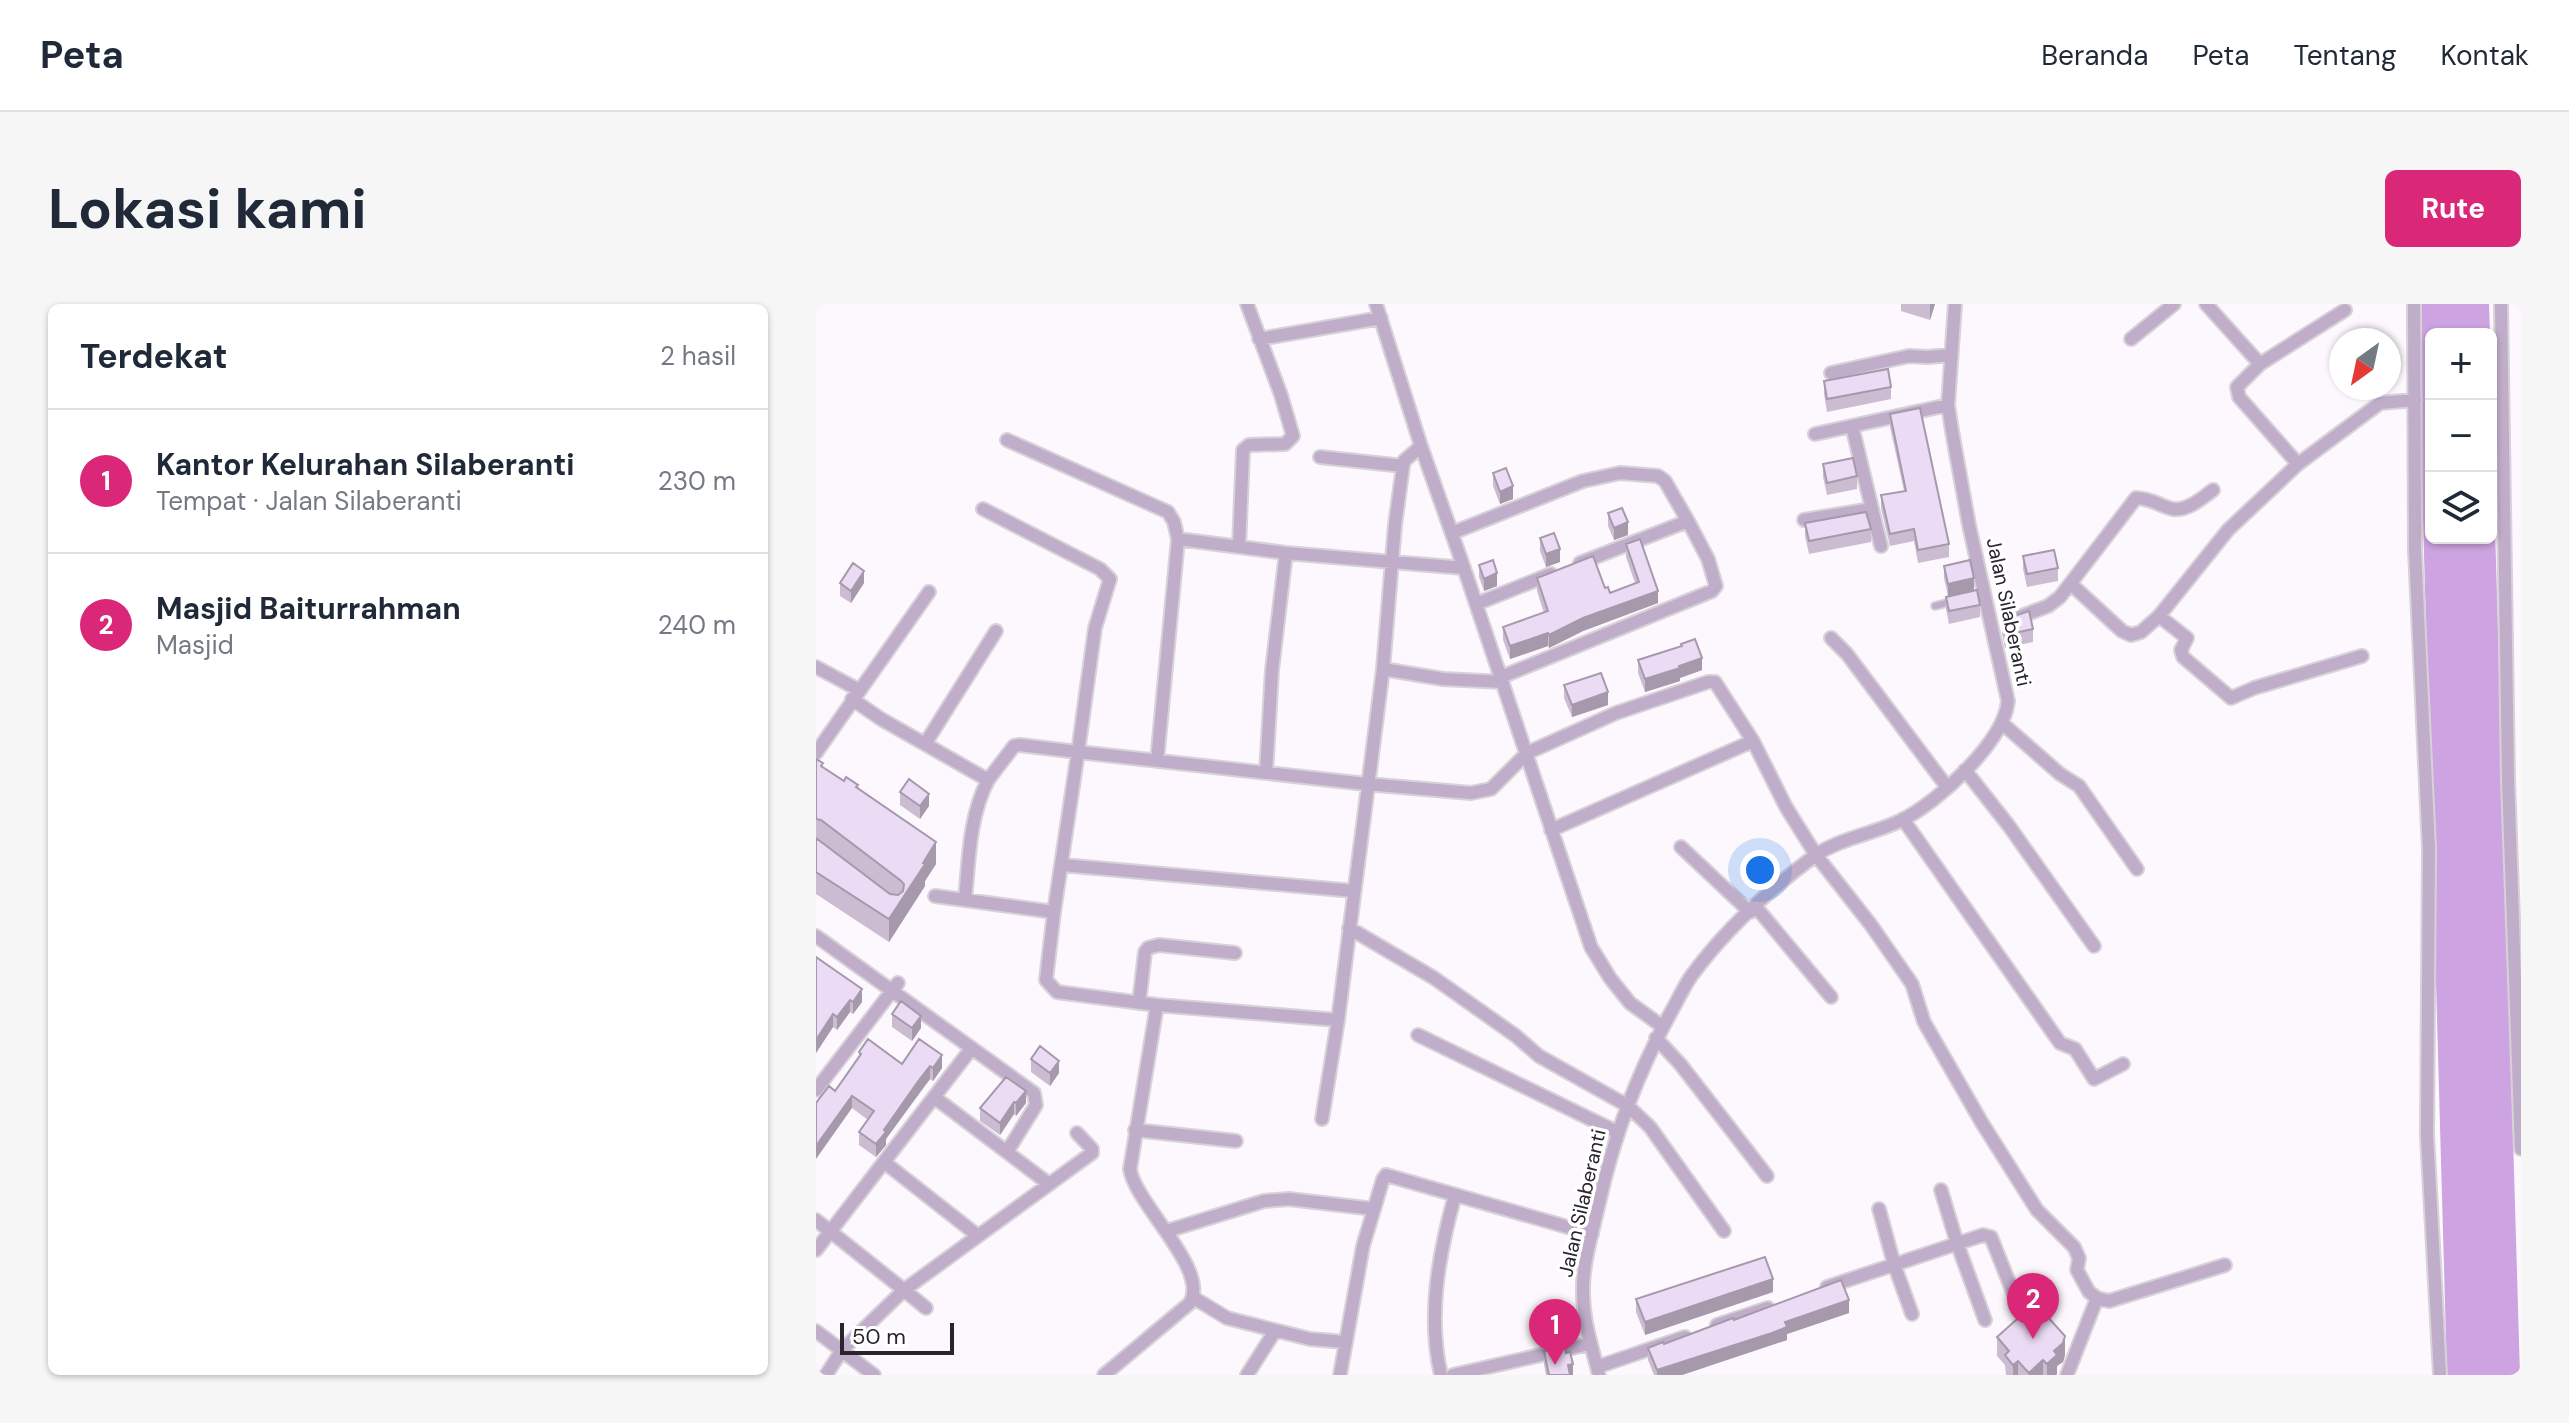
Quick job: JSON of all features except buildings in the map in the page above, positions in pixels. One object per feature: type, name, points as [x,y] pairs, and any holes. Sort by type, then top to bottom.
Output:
[{"type":"street","points":[[1239,547],[1243,450],[1249,445],[1285,444],[1293,436],[1247,304]]},
{"type":"street","points":[[1376,304],[1591,947],[1610,978],[1660,1033],[1767,1176]]},
{"type":"street","name":"Jalan Silaberanti","points":[[1598,1371],[1589,1344],[1583,1289],[1592,1234],[1617,1132],[1660,1033],[1691,976],[1738,922],[1816,855],[1903,819],[1947,787],[1981,755],[2003,724],[2008,701],[1992,627],[1978,595],[1948,405],[1955,304]]},
{"type":"street","points":[[2131,339],[2174,304]]},
{"type":"street","points":[[2206,304],[2260,364]]},
{"type":"street","points":[[2414,304],[2415,550],[2429,849],[2427,1135],[2440,1375]]},
{"type":"street","points":[[2501,304],[2508,780],[2521,1149]]},
{"type":"street","points":[[2298,464],[2239,397],[2237,387],[2260,364],[2345,310]]},
{"type":"street","points":[[1259,339],[1381,318]]},
{"type":"street","points":[[1831,373],[1909,356],[1951,355]]},
{"type":"street","points":[[2071,584],[2122,631],[2131,635],[2141,632],[2159,616],[2228,530],[2298,464],[2380,403],[2415,400]]},
{"type":"street","points":[[1815,434],[1948,405]]},
{"type":"street","points":[[1852,426],[1881,546]]},
{"type":"street","points":[[1007,440],[1168,512],[1174,522],[1178,539],[1157,761]]},
{"type":"street","points":[[1322,1119],[1338,1020],[1383,669],[1391,562],[1403,466],[1404,461],[1421,446]]},
{"type":"street","points":[[1320,457],[1403,466]]},
{"type":"street","points":[[1383,669],[1443,679],[1502,679],[1712,591],[1716,586],[1708,559],[1688,521],[1665,481],[1658,476],[1620,473],[1583,481],[1452,533]]},
{"type":"street","points":[[1992,627],[2048,606],[2060,597],[2136,498],[2182,509],[2213,490]]},
{"type":"street","points":[[983,509],[1100,569],[1110,579],[1095,628],[1054,912],[1046,974],[1052,989],[1157,1005],[1338,1020]]},
{"type":"street","points":[[1804,520],[1872,509]]},
{"type":"street","points":[[1476,604],[1688,521]]},
{"type":"street","points":[[1178,539],[1286,553],[1464,568]]},
{"type":"street","points":[[1266,773],[1272,670],[1286,553]]},
{"type":"street","points":[[816,753],[929,592]]},
{"type":"street","points":[[2159,616],[2187,638],[2181,650],[2183,657],[2231,698],[2362,656]]},
{"type":"street","points":[[925,744],[996,631]]},
{"type":"street","points":[[1831,638],[1847,654],[1947,787]]},
{"type":"street","points":[[816,667],[925,744],[988,780]]},
{"type":"street","points":[[965,900],[972,825],[979,799],[988,780],[1014,746],[1366,784],[1483,792],[1500,781],[1527,753],[1616,713],[1715,682],[1753,741],[1786,807],[1816,855],[1912,984],[1924,1022],[2037,1210],[2074,1247],[2079,1258],[2077,1270],[2089,1292],[2109,1301],[2225,1265]]},
{"type":"street","points":[[2003,724],[2060,774],[2079,786],[2137,869]]},
{"type":"street","points":[[1551,830],[1753,741]]},
{"type":"street","points":[[1965,770],[2094,946]]},
{"type":"street","points":[[1903,819],[2060,1043],[2075,1049],[2094,1079],[2123,1064]]},
{"type":"street","points":[[1681,847],[1753,909],[1831,997]]},
{"type":"street","points":[[1062,865],[1354,891]]},
{"type":"street","points":[[935,896],[1054,912]]},
{"type":"street","points":[[1349,928],[1434,978],[1539,1056],[1628,1106],[1650,1127],[1724,1231]]},
{"type":"street","points":[[816,936],[895,987],[971,1049],[1034,1093],[1036,1105],[1007,1152]]},
{"type":"street","points":[[1139,1003],[1148,948],[1159,945],[1235,953]]},
{"type":"street","points":[[816,1090],[895,987]]},
{"type":"street","points":[[1104,1375],[1194,1298],[1195,1288],[1167,1231],[1134,1187],[1131,1178],[1135,1130],[1157,1005]]},
{"type":"street","points":[[1418,1035],[1617,1132]]},
{"type":"street","points":[[816,1250],[971,1049]]},
{"type":"street","points":[[934,1097],[1049,1184]]},
{"type":"street","points":[[1135,1130],[1236,1141]]},
{"type":"street","points":[[826,1375],[842,1350],[904,1290],[1092,1153],[1077,1133]]},
{"type":"street","points":[[884,1162],[977,1235]]},
{"type":"street","points":[[1340,1375],[1363,1246],[1386,1175],[1592,1234]]},
{"type":"street","points":[[1941,1190],[1985,1320]]},
{"type":"street","points":[[1441,1375],[1436,1284],[1441,1247],[1455,1195]]},
{"type":"street","points":[[1167,1231],[1264,1201],[1289,1199],[1374,1209]]},
{"type":"street","points":[[1879,1209],[1912,1314]]},
{"type":"street","points":[[816,1220],[926,1308]]},
{"type":"street","points":[[1820,1290],[1983,1235],[1991,1237],[2016,1300]]},
{"type":"street","points":[[1194,1298],[1227,1318],[1310,1339],[1345,1342]]},
{"type":"street","points":[[2067,1375],[2097,1298]]},
{"type":"street","points":[[1598,1371],[1775,1305]]},
{"type":"street","points":[[816,1331],[874,1375]]},
{"type":"street","points":[[1247,1375],[1275,1331]]},
{"type":"street","points":[[1453,1375],[1589,1344]]},
{"type":"lane","points":[[1935,606],[1960,600]]},
{"type":"shaded area","points":[[2417,304],[2489,304],[2490,328],[2425,328],[2425,544],[2495,544],[2520,1375],[2447,1375]]},
{"type":"place","name":"Masjid Baiturrahman","points":[[2033,1339]]},
{"type":"place","name":"Kantor Kelurahan Silaberanti","points":[[1555,1365]]}]
